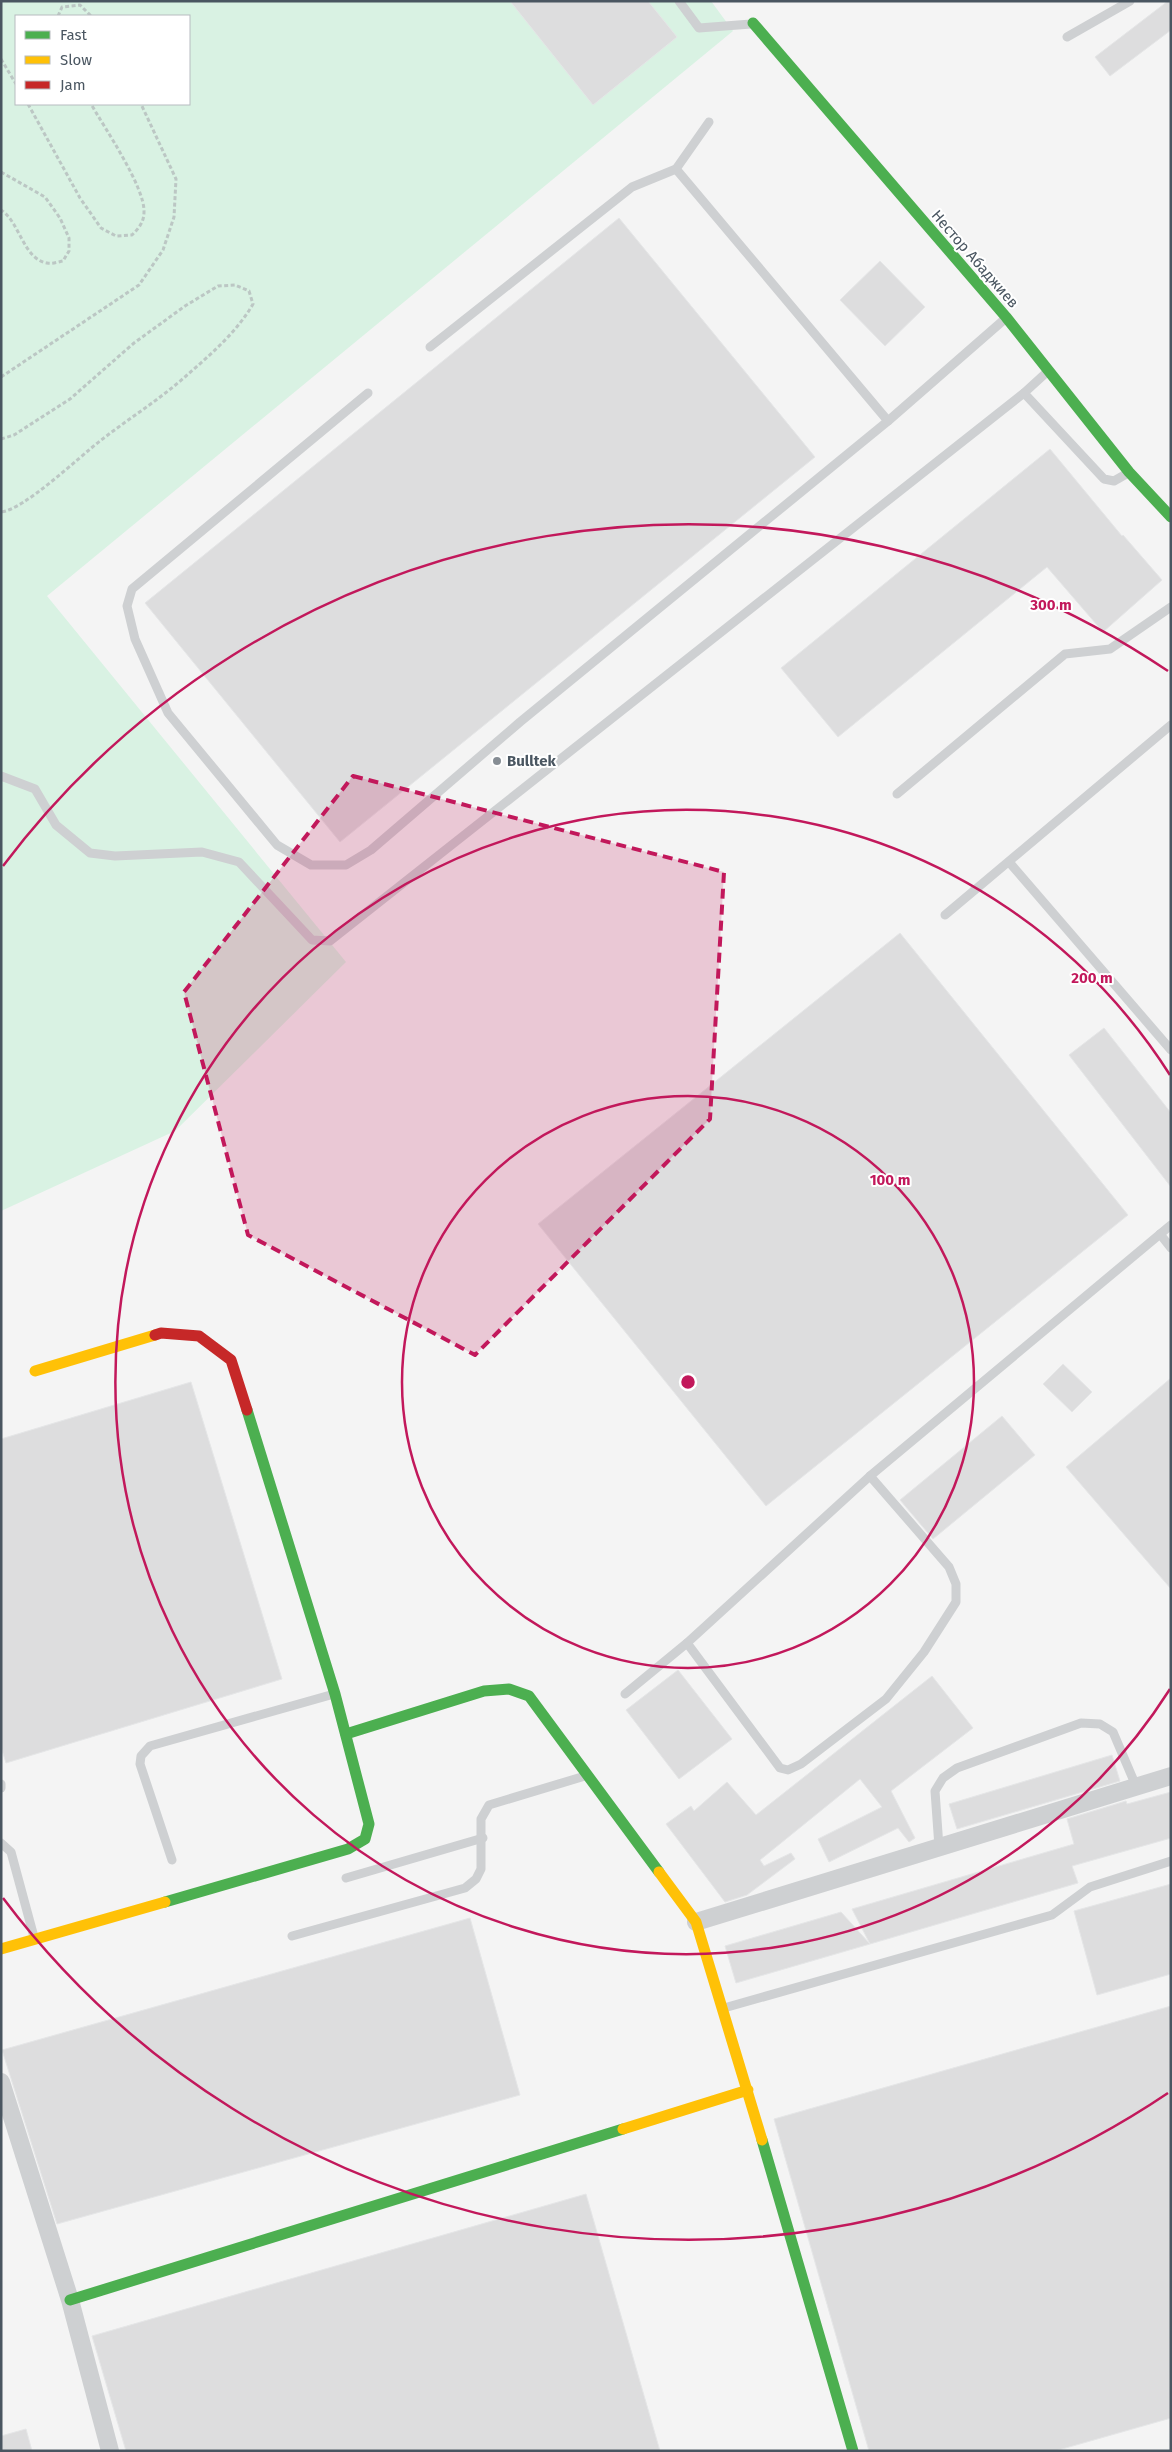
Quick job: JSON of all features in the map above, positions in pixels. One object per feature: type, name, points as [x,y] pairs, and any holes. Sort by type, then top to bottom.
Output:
[{"type":"street","name":"Нестор Абаджиев","points":[[754,23],[1006,317],[1129,472],[1171,517]]},
{"type":"street","points":[[1,1950],[348,1849],[364,1839],[369,1824],[346,1734],[231,1360],[199,1336],[161,1334],[35,1371]]},
{"type":"street","points":[[346,1734],[484,1691],[509,1689],[529,1696],[696,1922],[724,2008],[853,2451]]},
{"type":"street","points":[[696,1922],[1171,1776]]},
{"type":"street","points":[[1,2082],[70,2300],[110,2451]]},
{"type":"street","points":[[70,2300],[748,2090]]},
{"type":"lane","points":[[679,1],[699,28],[754,23]]},
{"type":"lane","points":[[1067,37],[1130,1]]},
{"type":"lane","points":[[430,347],[632,187],[676,169],[709,122]]},
{"type":"lane","points":[[676,169],[888,421]]},
{"type":"lane","points":[[368,393],[132,589],[126,606],[135,639],[168,713],[277,845],[311,865],[346,865],[371,850],[520,722],[888,421],[1006,317]]},
{"type":"lane","points":[[1,776],[36,789],[56,824],[90,853],[115,856],[202,852],[239,862],[312,940],[330,941],[1024,393],[1049,370]]},
{"type":"lane","points":[[1024,393],[1104,479],[1114,481],[1129,472]]},
{"type":"lane","points":[[896,794],[1065,654],[1110,649],[1171,607]]},
{"type":"lane","points":[[946,915],[1171,725]]},
{"type":"lane","points":[[1009,862],[1171,1050]]},
{"type":"lane","points":[[625,1694],[688,1643],[870,1476],[1171,1225]]},
{"type":"lane","points":[[1160,1234],[1171,1248]]},
{"type":"lane","points":[[688,1643],[780,1768],[788,1770],[801,1764],[886,1699],[924,1652],[956,1602],[956,1584],[949,1567],[870,1476]]},
{"type":"lane","points":[[172,1860],[140,1764],[141,1756],[150,1746],[334,1694]]},
{"type":"lane","points":[[939,1847],[936,1791],[943,1778],[957,1768],[1081,1724],[1100,1724],[1113,1732],[1136,1786]]},
{"type":"lane","points":[[292,1936],[465,1888],[476,1879],[481,1869],[482,1819],[489,1805],[588,1776]]},
{"type":"lane","points":[[346,1878],[483,1838]]},
{"type":"lane","points":[[1,1844],[11,1852],[35,1940]]},
{"type":"lane","points":[[724,2008],[1052,1915],[1090,1887],[1171,1862]]},
{"type":"path","points":[[58,15],[62,7],[80,5],[90,15]]},
{"type":"path","points":[[1,58],[15,82]]},
{"type":"path","points":[[29,105],[80,198],[101,228],[116,236],[132,235],[141,226],[144,212],[140,192],[92,105]]},
{"type":"path","points":[[1,377],[139,285],[163,250],[174,217],[176,179],[141,105]]},
{"type":"path","points":[[1,172],[45,197],[60,218],[69,238],[69,251],[63,261],[47,264],[36,258],[9,215],[1,210]]},
{"type":"path","points":[[1,439],[14,435],[70,399],[134,343],[185,306],[218,286],[235,285],[249,291],[253,304],[246,317],[229,336],[184,378],[99,441],[31,496],[8,512],[1,512]]},
{"type":"highlighted area","points":[[353,776],[724,872],[710,1119],[475,1355],[248,1235],[184,992]]},
{"type":"green space","points":[[1,1],[711,1],[733,31],[47,596],[346,962],[175,1131],[1,1211]]},
{"type":"building","points":[[510,1],[648,1],[677,37],[593,105]]},
{"type":"building","points":[[1168,1],[1171,1],[1171,30],[1110,76],[1095,57]]},
{"type":"building","points":[[619,218],[815,457],[340,842],[145,603]]},
{"type":"building","points":[[880,261],[925,307],[885,346],[840,300]]},
{"type":"building","points":[[1050,449],[1122,536],[1162,580],[1103,632],[1047,567],[838,737],[781,668]]},
{"type":"building","points":[[900,933],[1128,1215],[766,1506],[538,1224]]},
{"type":"building","points":[[1104,1028],[1171,1113],[1171,1187],[1069,1055]]},
{"type":"building","points":[[1063,1364],[1092,1392],[1072,1412],[1043,1384]]},
{"type":"building","points":[[1171,1378],[1171,1589],[1066,1467]]},
{"type":"building","points":[[191,1382],[282,1679],[6,1763],[1,1747],[1,1439]]},
{"type":"building","points":[[1002,1416],[1035,1455],[933,1539],[900,1500]]},
{"type":"building","points":[[678,1670],[732,1739],[679,1779],[626,1710]]},
{"type":"building","points":[[932,1676],[973,1728],[891,1791],[915,1838],[909,1842],[898,1828],[829,1862],[818,1839],[882,1807],[860,1779],[760,1860],[764,1866],[791,1853],[795,1859],[747,1895],[725,1902],[666,1824],[691,1806],[694,1811],[727,1782],[756,1815]]},
{"type":"building","points":[[1112,1755],[1120,1781],[957,1829],[949,1804]]},
{"type":"building","points":[[1171,1792],[1171,1838],[1072,1866],[1078,1883],[870,1944],[852,1909],[1074,1844],[1067,1819],[1126,1801],[1127,1804]]},
{"type":"building","points":[[1171,1884],[1171,1974],[1097,1995],[1074,1911]]},
{"type":"building","points":[[841,1912],[870,1944],[736,1983],[725,1946]]},
{"type":"building","points":[[470,1918],[520,2095],[57,2224],[2,2050]]},
{"type":"building","points":[[1171,2006],[1171,2418],[1055,2451],[869,2451],[774,2119]]},
{"type":"building","points":[[586,2194],[660,2451],[126,2451],[92,2336]]},
{"type":"building","points":[[26,2429],[32,2451],[1,2451],[1,2436]]},
{"type":"traffic: fast","points":[[753,23],[1006,317],[1129,472],[1171,517]]},
{"type":"traffic: fast","points":[[165,1902],[348,1849],[365,1839],[369,1824],[335,1694],[247,1410]]},
{"type":"traffic: fast","points":[[346,1734],[484,1691],[509,1689],[529,1696],[659,1872]]},
{"type":"traffic: fast","points":[[70,2300],[623,2129]]},
{"type":"traffic: fast","points":[[762,2140],[853,2451]]},
{"type":"traffic: slow","points":[[35,1371],[155,1335]]},
{"type":"traffic: slow","points":[[659,1872],[696,1922],[762,2140]]},
{"type":"traffic: slow","points":[[1,1949],[165,1902]]},
{"type":"traffic: slow","points":[[623,2129],[748,2090]]},
{"type":"traffic: jam","points":[[155,1335],[161,1333],[199,1336],[231,1360],[247,1410]]},
{"type":"place","name":"Bulltek","points":[[497,761]]}]
